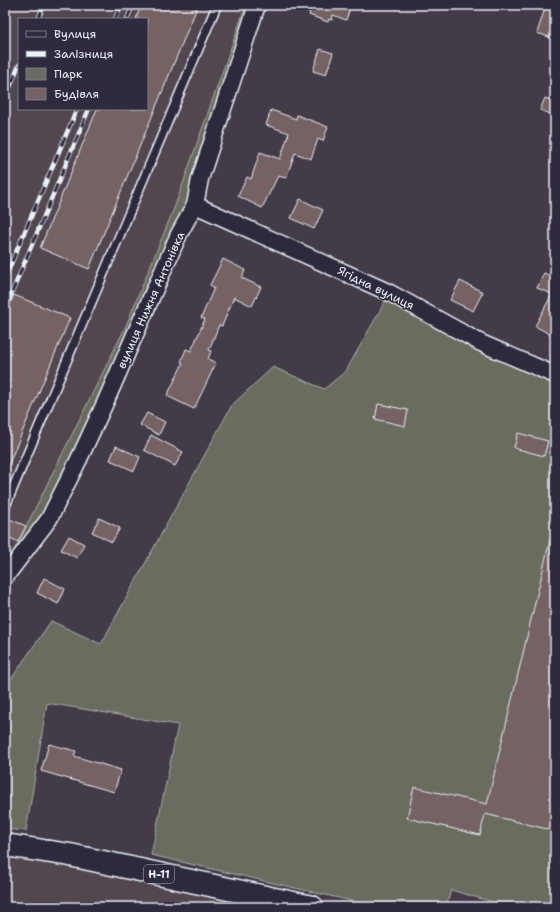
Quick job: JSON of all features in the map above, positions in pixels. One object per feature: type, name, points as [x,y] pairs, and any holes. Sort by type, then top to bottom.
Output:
[{"type":"main road","name":"Н-11","points":[[5,846],[70,855],[300,906]]},
{"type":"street","name":"вулиця Нижня Антонівка","points":[[5,577],[49,519],[106,403],[173,248],[195,205],[200,179],[257,5]]},
{"type":"street","name":"Ягідна вулиця","points":[[195,205],[390,293],[481,343],[555,375]]},
{"type":"lane","points":[[5,507],[216,5]]},
{"type":"shaded area","points":[[5,5],[246,5],[175,206],[125,328],[10,559],[5,561]]},
{"type":"shaded area","points":[[5,853],[54,860],[257,907],[5,907]]},
{"type":"green space","points":[[246,5],[254,5],[188,202],[44,516],[10,559],[125,328],[175,206]]},
{"type":"green space","points":[[387,298],[555,381],[555,907],[510,907],[451,890],[446,907],[378,907],[151,855],[178,725],[47,703],[26,831],[5,829],[5,688],[51,621],[101,644],[232,405],[273,367],[324,389],[346,371]]},
{"type":"building","points":[[141,5],[198,5],[89,269],[40,248],[97,110],[148,110],[148,18],[136,18]]},
{"type":"building","points":[[295,5],[351,5],[346,20],[333,15],[332,20],[329,19],[328,22],[309,15],[310,12],[295,7]]},
{"type":"building","points":[[546,5],[555,5],[555,39],[537,33]]},
{"type":"building","points":[[320,49],[333,53],[326,75],[313,71]]},
{"type":"building","points":[[545,98],[555,102],[555,116],[540,110]]},
{"type":"building","points":[[271,110],[296,119],[297,115],[328,127],[323,141],[318,139],[311,159],[295,153],[286,178],[278,176],[262,208],[238,196],[247,177],[251,179],[260,152],[280,159],[289,133],[266,125]]},
{"type":"building","points":[[300,199],[323,210],[314,229],[291,218]]},
{"type":"building","points":[[223,259],[245,270],[242,278],[261,287],[252,306],[234,297],[222,326],[219,325],[209,350],[211,351],[208,359],[216,363],[194,409],[167,396],[183,363],[181,362],[186,349],[191,351],[205,319],[201,318],[214,288],[210,285]]},
{"type":"building","points":[[544,273],[555,278],[555,337],[535,326],[552,294],[537,288]]},
{"type":"building","points":[[460,281],[483,292],[473,311],[450,300]]},
{"type":"building","points":[[14,295],[70,318],[5,473],[5,316]]},
{"type":"building","points":[[378,404],[408,410],[405,426],[375,419]]},
{"type":"building","points":[[147,413],[165,422],[159,435],[140,425]]},
{"type":"building","points":[[518,433],[548,441],[544,456],[514,448]]},
{"type":"building","points":[[151,435],[183,452],[175,466],[144,450]]},
{"type":"building","points":[[116,446],[140,457],[134,471],[110,460]]},
{"type":"building","points":[[5,517],[26,526],[18,542],[5,535]]},
{"type":"building","points":[[99,518],[120,528],[112,542],[92,532]]},
{"type":"building","points":[[69,536],[84,544],[77,558],[61,550]]},
{"type":"building","points":[[550,540],[555,540],[555,831],[485,814],[480,835],[407,818],[414,787],[487,804]]},
{"type":"building","points":[[44,578],[65,589],[58,604],[37,593]]},
{"type":"building","points":[[49,744],[76,751],[74,756],[121,770],[114,792],[41,771]]},
{"type":"railway","points":[[38,18],[44,5]]},
{"type":"railway","points":[[115,18],[121,5]]},
{"type":"railway","points":[[127,18],[133,5]]},
{"type":"railway","points":[[5,99],[18,67]]},
{"type":"railway","points":[[5,278],[77,110]]},
{"type":"railway","points":[[5,309],[89,110]]}]
